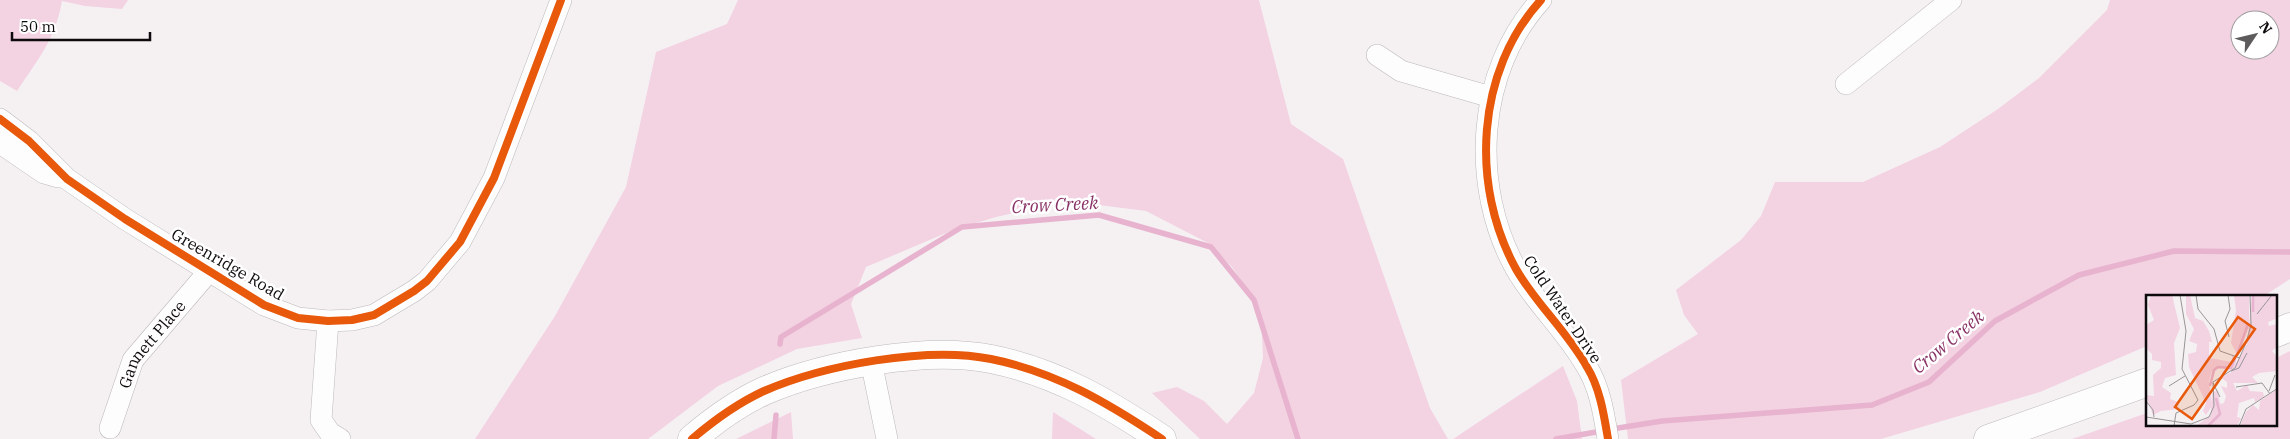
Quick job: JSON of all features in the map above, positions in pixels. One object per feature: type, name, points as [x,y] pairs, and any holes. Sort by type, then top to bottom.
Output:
[{"type":"main road","points":[[2278,333],[2290,327]]},
{"type":"main road","points":[[692,439],[708,425],[764,391],[827,370],[933,354],[990,358],[1037,372],[1081,389],[1115,408],[1162,439]]},
{"type":"main road","points":[[1988,439],[2146,383]]},
{"type":"street","name":"Greenridge Road","points":[[0,119],[29,141],[67,179],[125,219],[264,305],[298,318],[328,321],[352,320],[374,315],[395,304],[427,281],[460,242],[494,178],[561,0]]},
{"type":"street","name":"Cold Water Drive","points":[[1541,0],[1530,13],[1507,54],[1491,96],[1486,138],[1487,168],[1492,207],[1497,225],[1517,269],[1588,368],[1604,417],[1608,439]]},
{"type":"street","points":[[1846,84],[1951,0]]},
{"type":"street","points":[[1377,55],[1402,71],[1491,96]]},
{"type":"street","name":"Greenridge Road","points":[[0,143],[44,173],[67,179]]},
{"type":"street","name":"Gannett Place","points":[[110,428],[133,360],[210,270]]},
{"type":"street","points":[[328,321],[321,420],[330,433],[340,439]]},
{"type":"street","points":[[871,362],[887,439]]},
{"type":"shaded area","points":[[0,0],[128,0],[122,9],[85,6],[62,1],[50,38],[39,59],[17,91],[0,81]]},
{"type":"shaded area","points":[[738,0],[1259,0],[1291,124],[1343,159],[1430,408],[1448,439],[1200,439],[1152,393],[1177,387],[1204,401],[1227,424],[1254,393],[1263,358],[1261,317],[1252,296],[1232,267],[1208,243],[1146,211],[1067,201],[996,217],[953,230],[866,267],[851,304],[862,338],[797,349],[718,386],[648,439],[475,439],[555,316],[626,187],[656,52],[727,24]]},
{"type":"shaded area","points":[[2110,0],[2290,0],[2290,279],[2266,295],[2146,295],[2146,346],[2040,392],[1881,439],[1628,439],[1621,380],[1698,334],[1684,315],[1676,290],[1741,240],[1761,216],[1775,182],[1863,182],[1940,147],[1998,109],[2039,78],[2107,10]]},
{"type":"shaded area","points":[[2290,351],[2290,439],[2072,439],[2146,413],[2146,426],[2278,426],[2278,357]]},
{"type":"shaded area","points":[[1563,366],[1577,401],[1582,439],[1453,439]]},
{"type":"shaded area","points":[[791,412],[793,439],[736,439]]},
{"type":"shaded area","points":[[1053,412],[1096,439],[1052,439]]},
{"type":"waterway","name":"Crow Creek","points":[[780,344],[781,337],[962,227],[1099,215],[1211,247],[1254,300],[1298,439]]},
{"type":"waterway","name":"Crow Creek","points":[[1612,429],[1662,421],[1872,405],[1929,382],[1995,321],[2079,275],[2174,251],[2290,252]]},
{"type":"waterway","name":"Crow Creek","points":[[774,439],[776,415]]},
{"type":"waterway","name":"Crow Creek","points":[[1556,439],[1602,431]]},
{"type":"cycle path","points":[[0,119],[29,141],[67,179],[125,219],[264,305],[298,318],[328,321],[352,320],[374,315],[414,291],[427,281],[460,242],[494,178],[561,0]]},
{"type":"cycle path","points":[[1541,0],[1519,29],[1503,60],[1492,94],[1487,130],[1487,166],[1491,202],[1501,237],[1516,269],[1570,341],[1591,375],[1601,402],[1608,439]]},
{"type":"cycle path","points":[[692,439],[717,419],[745,401],[788,382],[816,373],[876,360],[937,355],[991,359],[1038,372],[1081,390],[1122,413],[1162,439]]}]
